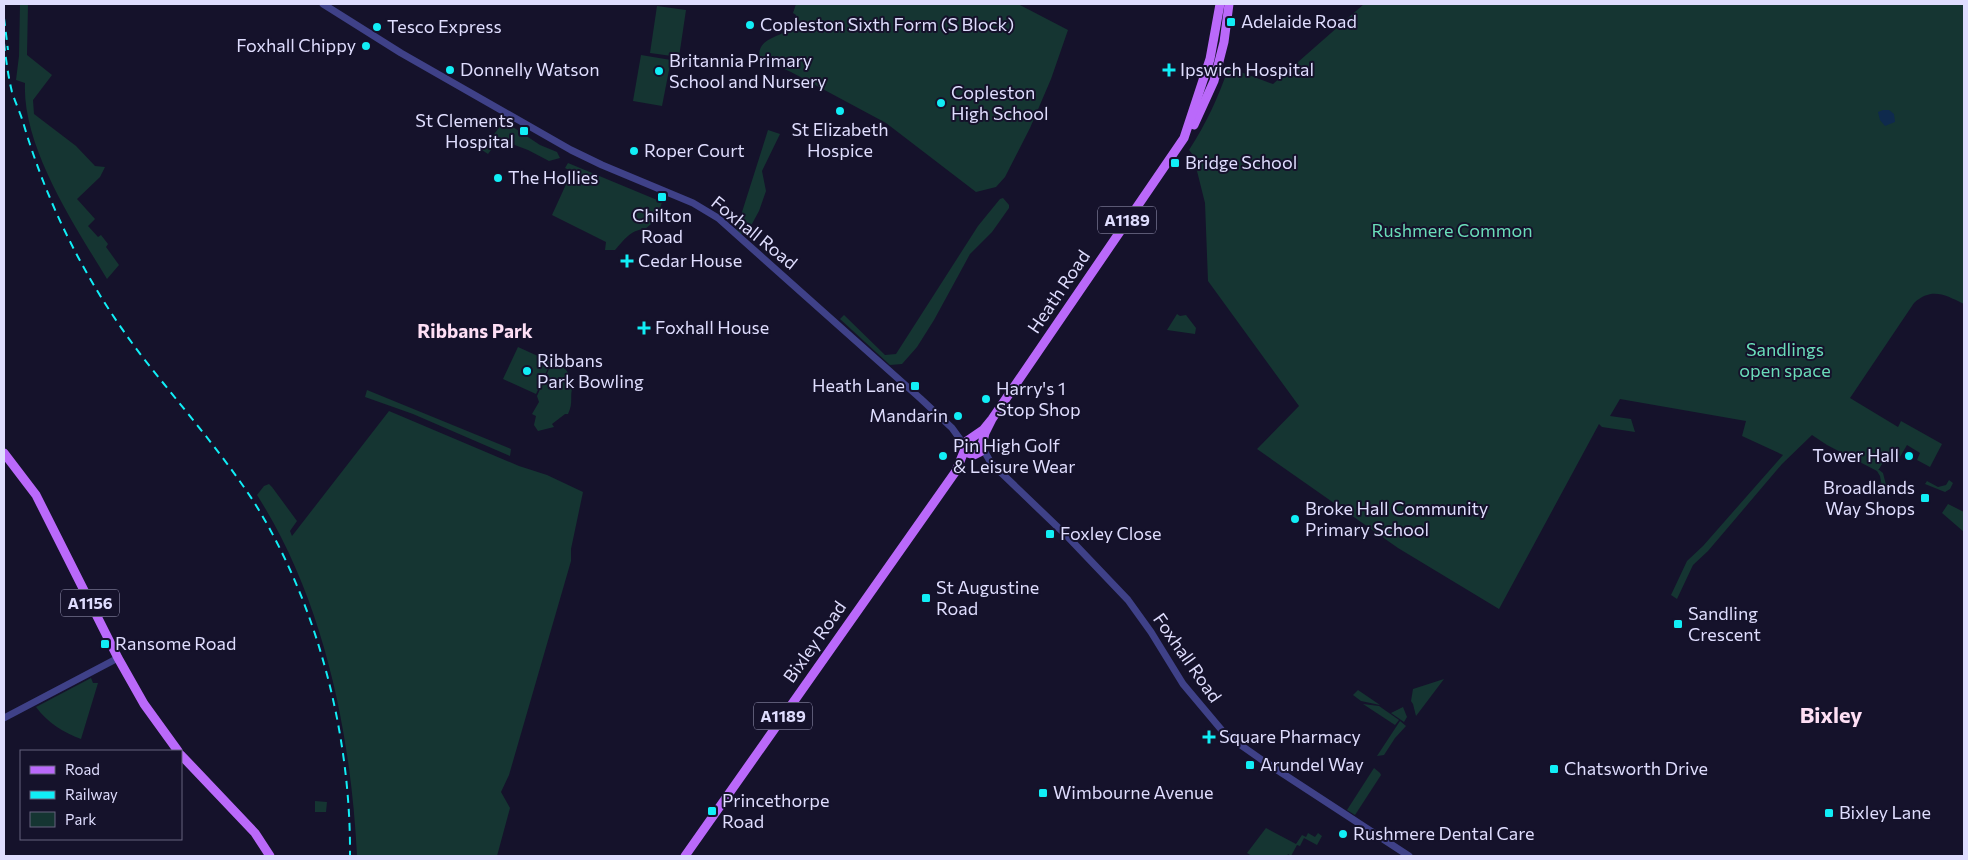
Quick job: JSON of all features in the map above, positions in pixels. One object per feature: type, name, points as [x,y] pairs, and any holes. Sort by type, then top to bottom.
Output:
[{"type":"main road","name":"Heath Road","points":[[1186,134],[1193,128],[1214,81],[1224,42],[1229,4]]},
{"type":"main road","name":"Heath Road","points":[[971,438],[983,430],[992,419],[1186,134],[1210,59],[1219,7]]},
{"type":"main road","name":"Heath Road","points":[[979,450],[992,419]]},
{"type":"main road","points":[[971,438],[979,440],[979,450],[968,453],[965,448],[967,441],[971,438]]},
{"type":"main road","name":"Bixley Road","points":[[956,471],[965,448]]},
{"type":"main road","name":"Bixley Road","points":[[685,856],[956,471],[979,450]]},
{"type":"main road","name":"A1156","points":[[4,453],[36,495],[118,658],[144,704],[177,750]]},
{"type":"main road","points":[[182,756],[255,834],[270,856]]},
{"type":"street","name":"Foxhall Road","points":[[323,4],[401,53],[571,150],[692,203],[718,218],[952,428],[965,448]]},
{"type":"street","name":"Foxhall Road","points":[[952,428],[971,438]]},
{"type":"street","name":"Foxhall Road","points":[[979,450],[1067,536],[1128,600],[1151,632],[1183,684],[1225,734],[1409,856]]},
{"type":"street","points":[[4,718],[118,658]]},
{"type":"green space","points":[[20,4],[28,4],[27,55],[52,75],[33,100],[34,114],[76,146],[95,166],[105,167],[100,177],[77,199],[95,219],[88,226],[98,237],[101,235],[108,244],[106,247],[119,265],[107,279],[66,211],[41,159],[32,133],[26,108],[25,83],[16,80],[19,56]]},
{"type":"green space","name":"Copleston High School","points":[[796,4],[1018,4],[1068,30],[1051,79],[1030,128],[1005,177],[996,187],[976,192],[886,123],[791,72],[760,58],[759,51],[765,42],[791,27],[796,15],[793,13]]},
{"type":"green space","name":"Rushmere Common","points":[[1364,4],[1964,4],[1964,304],[1939,294],[1927,295],[1914,303],[1850,398],[1898,427],[1901,421],[1942,444],[1930,467],[1917,460],[1920,453],[1907,445],[1897,462],[1887,456],[1878,469],[1883,473],[1886,485],[1882,486],[1877,471],[1812,435],[1782,464],[1708,551],[1693,565],[1677,599],[1671,595],[1687,561],[1703,546],[1783,455],[1742,436],[1746,421],[1620,399],[1610,416],[1631,419],[1635,432],[1602,427],[1599,424],[1499,609],[1398,548],[1257,449],[1299,406],[1208,281],[1205,203],[1193,155],[1189,150],[1211,111],[1228,69],[1230,68],[1273,84]]},
{"type":"green space","points":[[657,6],[686,10],[679,57],[650,53]]},
{"type":"green space","points":[[641,55],[671,60],[662,106],[633,101]]},
{"type":"green space","points":[[507,123],[540,145],[557,152],[560,158],[549,161],[528,150],[499,139],[488,154],[482,150],[501,125]]},
{"type":"green space","points":[[768,130],[780,134],[762,171],[766,191],[759,211],[747,233],[740,234],[736,231]]},
{"type":"green space","points":[[568,163],[662,202],[657,219],[645,229],[631,233],[615,250],[605,250],[606,242],[552,215],[568,180],[569,170],[565,168]]},
{"type":"green space","points":[[1003,198],[1009,205],[1009,208],[992,232],[970,254],[934,320],[917,347],[902,364],[890,365],[840,319],[844,315],[885,355],[896,354],[978,226],[1000,199]]},
{"type":"green space","points":[[1177,314],[1180,316],[1186,315],[1196,328],[1195,334],[1167,330]]},
{"type":"green space","name":"Ribbans Park Bowling","points":[[518,347],[551,362],[536,394],[503,379]]},
{"type":"green space","points":[[552,362],[564,368],[570,377],[573,386],[571,406],[568,414],[565,414],[552,424],[554,427],[538,431],[534,425],[536,416],[532,414],[539,402],[537,396]]},
{"type":"green space","points":[[367,390],[511,449],[510,456],[413,414],[365,397]]},
{"type":"green space","points":[[389,411],[519,466],[547,475],[583,492],[571,549],[571,561],[509,775],[501,792],[510,808],[497,856],[357,856],[348,763],[330,669],[317,623],[300,579],[280,536],[257,495],[264,486],[269,484],[272,487],[297,521],[290,531],[292,536]]},
{"type":"green space","points":[[1949,480],[1953,483],[1950,489],[1945,492],[1925,484],[1927,481],[1938,487],[1946,485]]},
{"type":"green space","points":[[1948,504],[1964,512],[1964,532],[1942,513]]},
{"type":"green space","points":[[91,678],[93,683],[98,683],[81,739],[68,734],[56,726],[36,707]]},
{"type":"green space","points":[[1444,679],[1416,716],[1411,701],[1413,689]]},
{"type":"green space","points":[[1358,690],[1380,705],[1361,701],[1353,695]]},
{"type":"green space","points":[[1363,704],[1379,706],[1399,720],[1395,725]]},
{"type":"green space","points":[[1403,707],[1407,717],[1404,722],[1391,713]]},
{"type":"green space","points":[[1400,721],[1406,726],[1395,738],[1384,755],[1377,756]]},
{"type":"green space","points":[[1374,768],[1381,775],[1355,815],[1347,810]]},
{"type":"green space","points":[[315,801],[327,802],[326,812],[315,812]]},
{"type":"green space","points":[[1266,828],[1296,844],[1302,835],[1306,837],[1308,833],[1315,837],[1318,833],[1322,836],[1317,845],[1304,838],[1300,846],[1297,845],[1291,856],[1288,854],[1287,856],[1252,856],[1247,853]]},
{"type":"water","points":[[1889,110],[1894,114],[1895,122],[1885,126],[1880,120],[1878,112]]},
{"type":"railway","points":[[4,18],[8,50]]},
{"type":"railway","points":[[4,43],[12,92],[44,184],[71,244],[103,301],[121,328],[254,502],[277,542],[296,584],[313,627],[337,718],[349,810],[350,856]]},
{"type":"place","name":"Adelaide Road","points":[[1231,22]]},
{"type":"place","name":"Copleston Sixth Form (S Block)","points":[[750,25]]},
{"type":"place","name":"Tesco Express","points":[[377,27]]},
{"type":"place","name":"Foxhall Chippy","points":[[366,46]]},
{"type":"place","name":"Donnelly Watson","points":[[450,70]]},
{"type":"place","name":"Ipswich Hospital","points":[[1169,70]]},
{"type":"place","name":"Britannia Primary School and Nursery","points":[[659,71]]},
{"type":"place","name":"Copleston High School","points":[[941,103]]},
{"type":"place","name":"St Elizabeth Hospice","points":[[840,111]]},
{"type":"place","name":"St Clements Hospital","points":[[524,131]]},
{"type":"place","name":"Roper Court","points":[[634,151]]},
{"type":"place","name":"Bridge School","points":[[1175,163]]},
{"type":"place","name":"The Hollies","points":[[498,178]]},
{"type":"place","name":"Chilton Road","points":[[662,197]]},
{"type":"place","name":"Cedar House","points":[[627,261]]},
{"type":"place","name":"Foxhall House","points":[[644,328]]},
{"type":"place","name":"Ribbans Park Bowling","points":[[527,371]]},
{"type":"place","name":"Heath Lane","points":[[915,386]]},
{"type":"place","name":"Harry's 1 Stop Shop","points":[[986,399]]},
{"type":"place","name":"Mandarin","points":[[958,416]]},
{"type":"place","name":"Pin High Golf & Leisure Wear","points":[[943,456]]},
{"type":"place","name":"Tower Hall","points":[[1909,456]]},
{"type":"place","name":"Broadlands Way Shops","points":[[1925,498]]},
{"type":"place","name":"Broke Hall Community Primary School","points":[[1295,519]]},
{"type":"place","name":"Foxley Close","points":[[1050,534]]},
{"type":"place","name":"St Augustine Road","points":[[926,598]]},
{"type":"place","name":"Sandling Crescent","points":[[1678,624]]},
{"type":"place","name":"Ransome Road","points":[[105,644]]},
{"type":"place","name":"Square Pharmacy","points":[[1209,737]]},
{"type":"place","name":"Arundel Way","points":[[1250,765]]},
{"type":"place","name":"Chatsworth Drive","points":[[1554,769]]},
{"type":"place","name":"Wimbourne Avenue","points":[[1043,793]]},
{"type":"place","name":"Princethorpe Road","points":[[712,811]]},
{"type":"place","name":"Bixley Lane","points":[[1829,813]]},
{"type":"place","name":"Rushmere Dental Care","points":[[1343,834]]},
{"type":"district","name":"Ribbans Park","points":[[475,331]]},
{"type":"district","name":"Bixley","points":[[1831,715]]},
{"type":"park label","name":"Sandlings open space","points":[[1785,360]]}]
